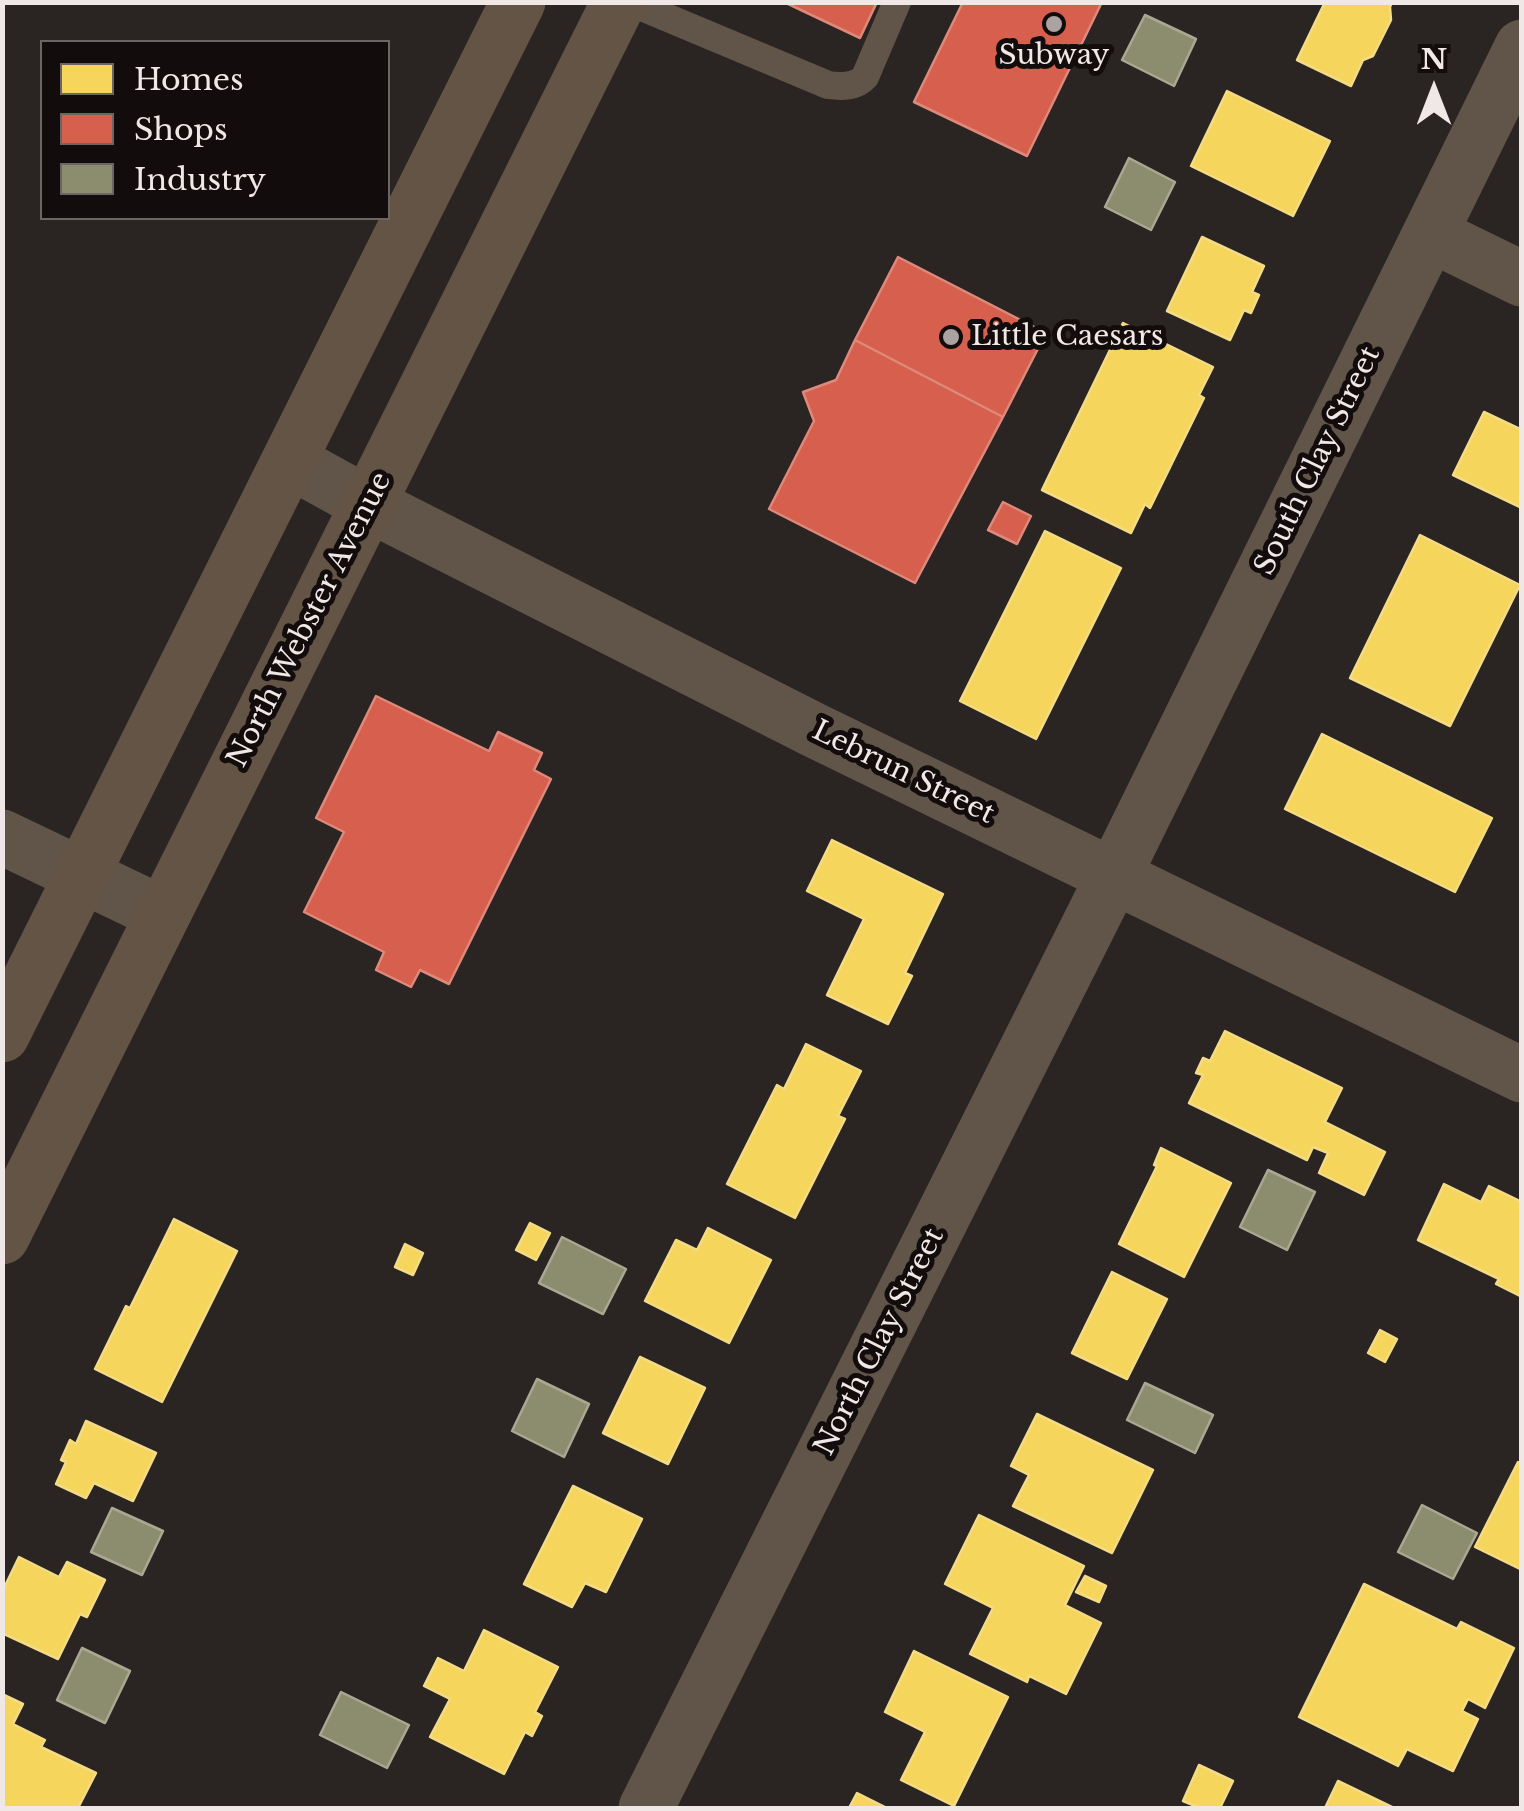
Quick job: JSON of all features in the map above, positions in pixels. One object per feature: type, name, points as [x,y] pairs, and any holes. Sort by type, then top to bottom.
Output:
[{"type":"main road","points":[[2,1035],[518,2]]},
{"type":"main road","name":"North Webster Avenue","points":[[2,1237],[619,2]]},
{"type":"street","name":"South Clay Street","points":[[1114,875],[1522,47]]},
{"type":"street","points":[[1430,234],[1522,279]]},
{"type":"street","name":"Lebrun Street","points":[[290,460],[368,504],[814,730],[1522,1075]]},
{"type":"street","points":[[2,837],[163,914]]},
{"type":"street","name":"North Clay Street","points":[[646,1808],[1114,875]]},
{"type":"lane","points":[[630,2],[828,85],[840,86],[859,83],[865,77],[897,2]]},
{"type":"building: Homes","points":[[1325,2],[1392,2],[1391,20],[1373,56],[1363,60],[1351,86],[1297,60]]},
{"type":"building: Homes","points":[[1227,91],[1330,141],[1293,216],[1191,166]]},
{"type":"building: Homes","points":[[1202,237],[1264,266],[1252,292],[1259,295],[1251,313],[1244,310],[1230,340],[1167,311]]},
{"type":"building: Homes","points":[[1123,323],[1213,367],[1199,395],[1204,398],[1150,508],[1145,504],[1131,533],[1042,490]]},
{"type":"building: Homes","points":[[1484,412],[1522,430],[1522,508],[1453,475]]},
{"type":"building: Homes","points":[[1045,531],[1121,568],[1036,739],[960,701]]},
{"type":"building: Homes","points":[[1420,535],[1520,585],[1450,726],[1350,678]]},
{"type":"building: Homes","points":[[1322,734],[1492,818],[1455,892],[1285,809]]},
{"type":"building: Homes","points":[[832,840],[943,894],[905,973],[912,976],[888,1024],[827,995],[864,919],[807,891]]},
{"type":"building: Homes","points":[[1225,1031],[1342,1088],[1325,1122],[1385,1152],[1364,1195],[1319,1173],[1328,1153],[1313,1147],[1307,1160],[1189,1103],[1203,1075],[1196,1073],[1203,1058],[1210,1061]]},
{"type":"building: Homes","points":[[806,1044],[861,1071],[838,1116],[845,1119],[795,1218],[727,1184],[777,1085],[784,1089]]},
{"type":"building: Homes","points":[[1161,1148],[1231,1183],[1184,1277],[1119,1244],[1157,1166],[1154,1165]]},
{"type":"building: Homes","points":[[1444,1184],[1481,1202],[1489,1186],[1522,1202],[1522,1297],[1496,1284],[1499,1279],[1418,1240]]},
{"type":"building: Homes","points":[[174,1219],[237,1251],[162,1402],[95,1369]]},
{"type":"building: Homes","points":[[530,1223],[550,1233],[536,1260],[516,1250]]},
{"type":"building: Homes","points":[[708,1228],[771,1260],[729,1343],[645,1301],[676,1240],[697,1250]]},
{"type":"building: Homes","points":[[405,1244],[423,1253],[413,1275],[395,1267]]},
{"type":"building: Homes","points":[[1112,1272],[1167,1299],[1127,1379],[1072,1353]]},
{"type":"building: Homes","points":[[1380,1330],[1397,1339],[1385,1362],[1368,1353]]},
{"type":"building: Homes","points":[[640,1357],[705,1388],[668,1464],[603,1433]]},
{"type":"building: Homes","points":[[1037,1414],[1153,1470],[1112,1553],[1013,1506],[1029,1475],[1011,1466]]},
{"type":"building: Homes","points":[[86,1421],[156,1453],[133,1501],[94,1483],[86,1498],[56,1484],[70,1440],[76,1444]]},
{"type":"building: Homes","points":[[1518,1462],[1522,1464],[1522,1570],[1475,1547]]},
{"type":"building: Homes","points":[[573,1486],[642,1519],[606,1592],[585,1583],[572,1607],[524,1584]]},
{"type":"building: Homes","points":[[979,1515],[1084,1566],[1065,1605],[1101,1623],[1066,1694],[1029,1676],[1027,1682],[970,1654],[993,1608],[945,1584]]},
{"type":"building: Homes","points":[[19,1557],[59,1577],[67,1562],[105,1580],[87,1617],[80,1614],[58,1659],[2,1633],[2,1592]]},
{"type":"building: Homes","points":[[1085,1576],[1106,1586],[1099,1602],[1076,1592]]},
{"type":"building: Homes","points":[[1364,1584],[1457,1629],[1461,1622],[1514,1648],[1485,1708],[1468,1699],[1462,1711],[1478,1719],[1453,1771],[1407,1749],[1398,1766],[1299,1717]]},
{"type":"building: Homes","points":[[484,1630],[558,1667],[535,1712],[542,1716],[532,1736],[525,1732],[504,1774],[430,1737],[450,1699],[424,1686],[438,1658],[464,1671]]},
{"type":"building: Homes","points":[[914,1651],[1008,1697],[954,1806],[901,1780],[925,1732],[885,1712]]},
{"type":"building: Homes","points":[[2,1694],[23,1704],[13,1724],[45,1740],[41,1747],[96,1773],[78,1808],[2,1808]]},
{"type":"building: Homes","points":[[1199,1765],[1233,1781],[1220,1808],[1200,1808],[1183,1801]]},
{"type":"building: Homes","points":[[1338,1781],[1394,1808],[1325,1808]]},
{"type":"building: Homes","points":[[857,1793],[887,1808],[849,1808]]},
{"type":"building: Shops","points":[[784,2],[877,2],[860,38]]},
{"type":"building: Shops","points":[[963,2],[1102,2],[1027,156],[914,102]]},
{"type":"building: Shops","name":"Little Caesars","points":[[898,257],[1046,333],[1003,417],[855,340]]},
{"type":"building: Shops","points":[[855,340],[1003,417],[915,583],[769,509],[814,421],[803,392],[836,380]]},
{"type":"building: Shops","points":[[1003,502],[1031,516],[1017,544],[988,530]]},
{"type":"building: Shops","points":[[376,696],[489,751],[498,732],[542,753],[534,770],[551,779],[449,984],[420,970],[411,987],[376,970],[384,952],[304,912],[344,832],[316,818]]},
{"type":"building: Industry","points":[[1145,15],[1196,39],[1174,86],[1122,60]]},
{"type":"building: Industry","points":[[1129,158],[1175,182],[1151,230],[1105,207]]},
{"type":"building: Industry","points":[[1268,1170],[1315,1192],[1287,1250],[1240,1227]]},
{"type":"building: Industry","points":[[562,1237],[626,1269],[603,1314],[539,1283]]},
{"type":"building: Industry","points":[[537,1379],[589,1404],[564,1457],[512,1431]]},
{"type":"building: Industry","points":[[1145,1383],[1213,1415],[1195,1453],[1127,1420]]},
{"type":"building: Industry","points":[[1422,1505],[1477,1533],[1453,1579],[1398,1552]]},
{"type":"building: Industry","points":[[112,1508],[163,1531],[142,1575],[91,1552]]},
{"type":"building: Industry","points":[[82,1648],[130,1671],[105,1723],[57,1700]]},
{"type":"building: Industry","points":[[341,1692],[409,1725],[387,1768],[320,1735]]},
{"type":"place","name":"Subway","points":[[1054,24]]},
{"type":"place","name":"Little Caesars","points":[[951,337]]}]
